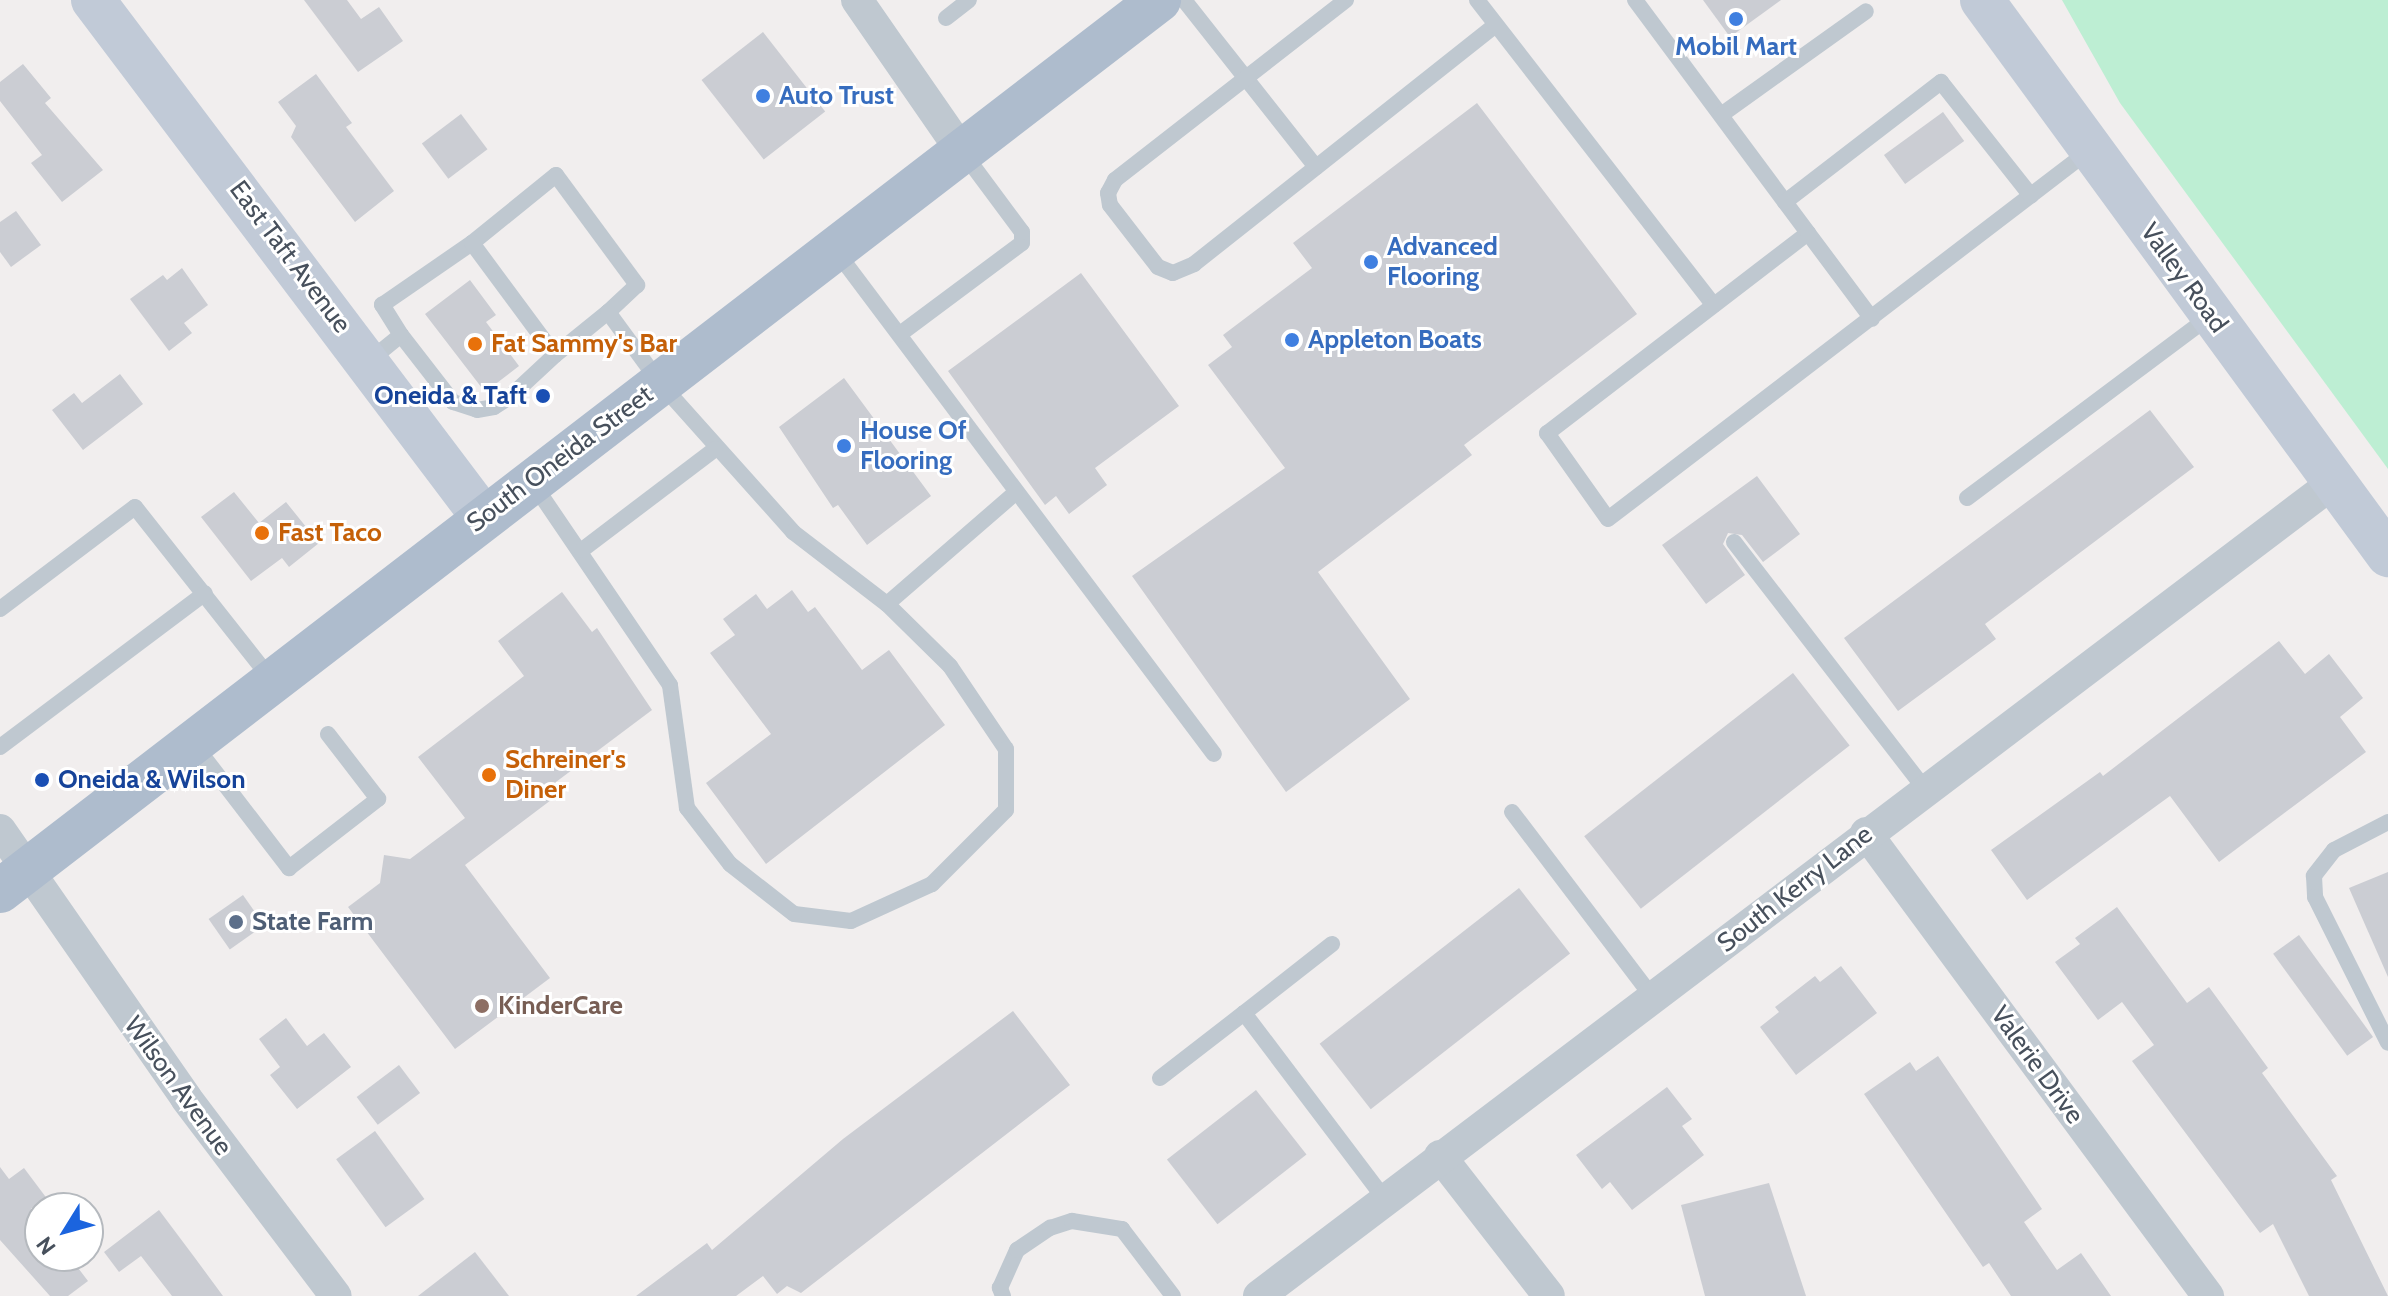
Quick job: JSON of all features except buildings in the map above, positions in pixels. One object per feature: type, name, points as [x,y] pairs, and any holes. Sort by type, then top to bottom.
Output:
[{"type":"main road","name":"South Oneida Street","points":[[13,881],[1159,0]]},
{"type":"street","name":"East Taft Avenue","points":[[93,0],[385,348],[483,517]]},
{"type":"street","points":[[857,0],[963,153]]},
{"type":"street","name":"Valley Road","points":[[1982,0],[2388,555]]},
{"type":"street","name":"South Kerry Lane","points":[[1259,1296],[1384,1198],[1654,999],[1866,833],[2333,483]]},
{"type":"street","name":"Wilson Avenue","points":[[0,830],[13,881],[186,1098],[336,1296]]},
{"type":"street","name":"Valerie Drive","points":[[1866,833],[2208,1296]]},
{"type":"street","points":[[1440,1156],[1549,1296]]},
{"type":"lane","points":[[946,18],[969,0]]},
{"type":"lane","points":[[1184,0],[1316,167]]},
{"type":"lane","points":[[1346,0],[1115,180],[1108,193],[1110,205],[1158,267],[1173,273],[1194,264],[1496,25]]},
{"type":"lane","points":[[1477,0],[1714,305]]},
{"type":"lane","points":[[1635,0],[1872,319]]},
{"type":"lane","points":[[1721,115],[1866,11]]},
{"type":"lane","points":[[1785,202],[1941,82],[2031,196]]},
{"type":"lane","points":[[1808,233],[1547,433],[1608,519],[2091,149]]},
{"type":"lane","points":[[900,334],[1022,243],[1022,232],[963,153]]},
{"type":"lane","points":[[556,175],[637,285],[511,396],[494,407],[477,410],[453,402],[385,348],[382,305],[472,243],[556,175]]},
{"type":"lane","points":[[472,243],[555,355]]},
{"type":"lane","points":[[835,250],[1214,754]]},
{"type":"lane","points":[[531,481],[582,550],[670,685],[687,808],[730,864],[794,914],[851,921],[932,884],[1006,810],[1006,749],[950,666],[887,604],[793,532],[715,449],[660,383],[608,312]]},
{"type":"lane","points":[[1967,498],[2211,315]]},
{"type":"lane","points":[[582,550],[715,449]]},
{"type":"lane","points":[[887,604],[1015,493]]},
{"type":"lane","points":[[0,609],[135,507],[272,680]]},
{"type":"lane","points":[[1734,542],[1925,789]]},
{"type":"lane","points":[[0,747],[205,593]]},
{"type":"lane","points":[[192,742],[289,868],[378,799],[328,734]]},
{"type":"lane","points":[[1512,812],[1654,999]]},
{"type":"lane","points":[[2388,822],[2334,850],[2314,876],[2315,897],[2388,1043]]},
{"type":"lane","points":[[1160,1078],[1332,944]]},
{"type":"lane","points":[[1244,1013],[1384,1198]]},
{"type":"lane","points":[[1003,1296],[1000,1288],[1017,1250],[1050,1228],[1072,1221],[1122,1229],[1173,1296]]},
{"type":"green space","points":[[2062,0],[2388,0],[2388,469],[2120,103]]},
{"type":"place","name":"Mobil Mart","points":[[1736,19]]},
{"type":"place","name":"Auto Trust","points":[[763,96]]},
{"type":"place","name":"Advanced Flooring","points":[[1371,262]]},
{"type":"place","name":"Appleton Boats","points":[[1292,340]]},
{"type":"place","name":"Fat Sammy's Bar","points":[[475,344]]},
{"type":"place","name":"Oneida & Taft","points":[[543,396]]},
{"type":"place","name":"House Of Flooring","points":[[844,446]]},
{"type":"place","name":"Fast Taco","points":[[262,533]]},
{"type":"place","name":"Schreiner's Diner","points":[[489,775]]},
{"type":"place","name":"Oneida & Wilson","points":[[42,780]]},
{"type":"place","name":"State Farm","points":[[236,922]]},
{"type":"place","name":"KinderCare","points":[[482,1006]]}]
